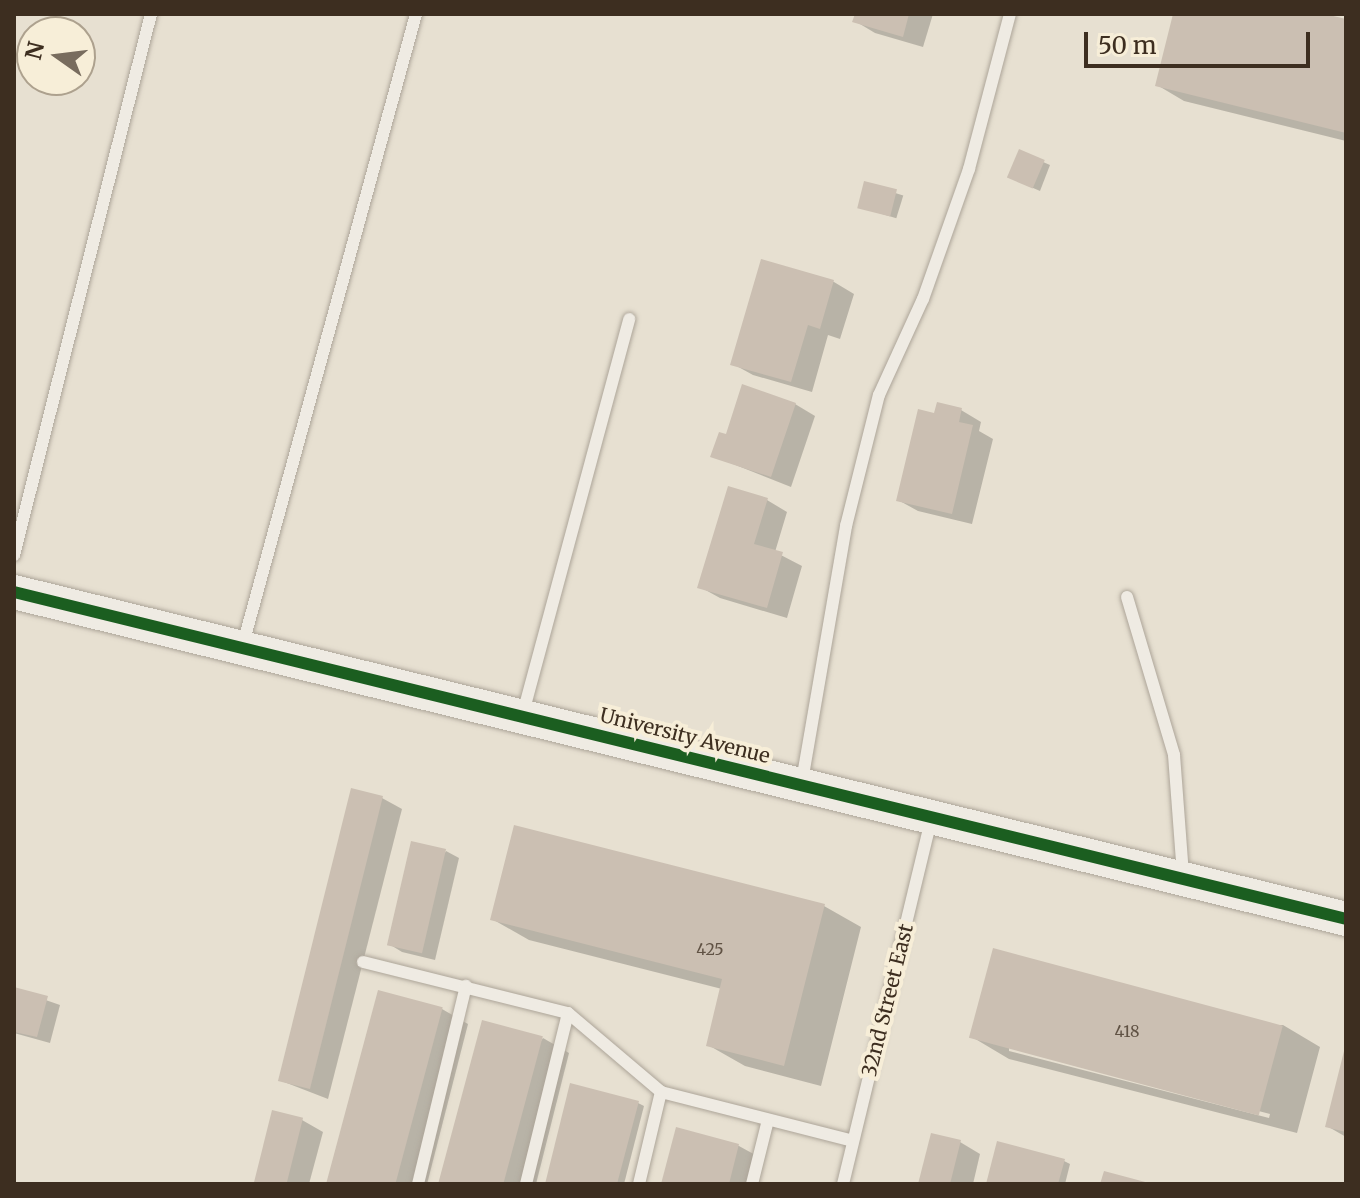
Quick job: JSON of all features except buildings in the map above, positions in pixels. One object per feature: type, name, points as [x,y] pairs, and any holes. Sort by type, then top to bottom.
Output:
[{"type":"street","name":"University Avenue","points":[[14,592],[1346,919]]},
{"type":"lane","points":[[14,555],[151,14]]},
{"type":"lane","points":[[242,647],[416,14]]},
{"type":"lane","points":[[801,785],[846,526],[879,395],[923,299],[969,169],[1010,14]]},
{"type":"lane","points":[[522,716],[629,319]]},
{"type":"lane","points":[[1127,597],[1174,755],[1183,878]]},
{"type":"lane","name":"32nd Street East","points":[[843,1184],[932,817]]},
{"type":"lane","points":[[363,962],[568,1013],[661,1092],[853,1141]]},
{"type":"lane","points":[[418,1184],[466,986]]},
{"type":"lane","points":[[526,1184],[568,1013]]},
{"type":"lane","points":[[639,1184],[661,1092]]},
{"type":"lane","points":[[752,1184],[768,1120]]},
{"type":"cycle path","points":[[14,592],[1346,919]]}]
